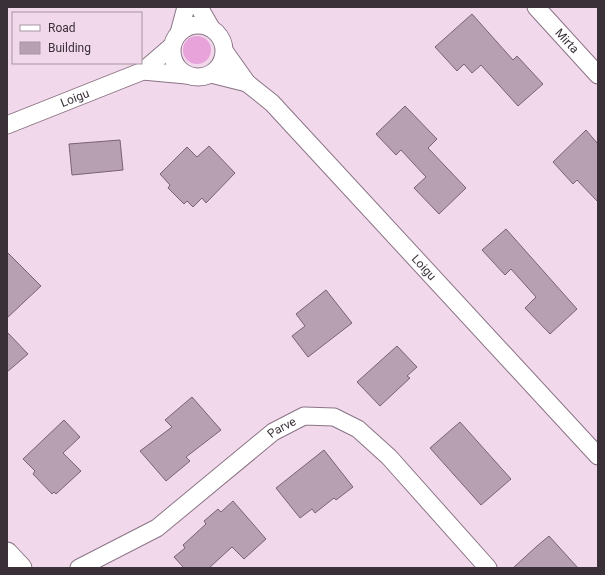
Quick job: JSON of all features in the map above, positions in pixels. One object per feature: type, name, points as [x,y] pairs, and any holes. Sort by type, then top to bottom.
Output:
[{"type":"street","points":[[186,7],[176,40],[175,63],[186,75],[194,77],[211,74],[223,61],[224,52],[221,38],[211,28],[199,7]]},
{"type":"street","name":"Mirta","points":[[536,7],[598,75]]},
{"type":"street","points":[[176,40],[186,28],[194,25],[202,25],[211,28]]},
{"type":"street","name":"Loigu","points":[[7,125],[143,71],[176,40]]},
{"type":"street","name":"Loigu","points":[[224,52],[247,83],[283,114],[598,456]]},
{"type":"street","name":"Loigu","points":[[143,71],[186,75]]},
{"type":"street","name":"Loigu","points":[[211,74],[247,83]]},
{"type":"street","name":"Parve","points":[[79,568],[157,528],[273,432],[304,416],[334,417],[358,428],[389,457],[488,568]]},
{"type":"street","points":[[7,553],[21,568]]},
{"type":"shaded area","points":[[197,36],[207,40],[211,50],[207,60],[197,64],[187,60],[183,50],[187,40]]},
{"type":"building","points":[[472,14],[513,60],[517,56],[543,84],[518,106],[481,65],[472,73],[464,64],[457,71],[435,47]]},
{"type":"building","points":[[405,106],[437,139],[428,148],[466,188],[439,214],[414,188],[426,177],[401,150],[396,155],[376,134]]},
{"type":"building","points":[[586,130],[598,144],[598,202],[577,180],[573,184],[553,162]]},
{"type":"building","points":[[120,140],[123,170],[72,175],[69,144]]},
{"type":"building","points":[[209,146],[235,173],[206,203],[202,198],[193,207],[187,201],[184,204],[168,188],[170,185],[160,174],[187,147],[197,157]]},
{"type":"building","points":[[506,229],[577,309],[550,334],[525,308],[536,297],[511,269],[505,275],[482,250]]},
{"type":"building","points":[[7,252],[41,286],[7,318]]},
{"type":"building","points":[[326,290],[352,323],[308,357],[292,336],[305,326],[296,314]]},
{"type":"building","points":[[7,332],[28,354],[7,372]]},
{"type":"building","points":[[397,346],[417,367],[407,376],[410,378],[380,406],[357,382]]},
{"type":"building","points":[[192,397],[221,430],[186,457],[190,461],[166,481],[140,451],[172,427],[165,420]]},
{"type":"building","points":[[64,420],[80,437],[63,453],[81,471],[56,494],[54,492],[52,494],[33,474],[35,471],[23,459]]},
{"type":"building","points":[[460,422],[511,479],[481,505],[430,448]]},
{"type":"building","points":[[324,450],[353,487],[336,500],[334,498],[315,513],[312,509],[300,518],[276,488]]},
{"type":"building","points":[[233,501],[266,539],[244,559],[232,547],[209,568],[184,568],[174,557],[185,548],[183,545],[206,524],[204,521],[218,509],[221,512]]},
{"type":"building","points":[[549,536],[578,568],[513,568],[537,546]]}]
